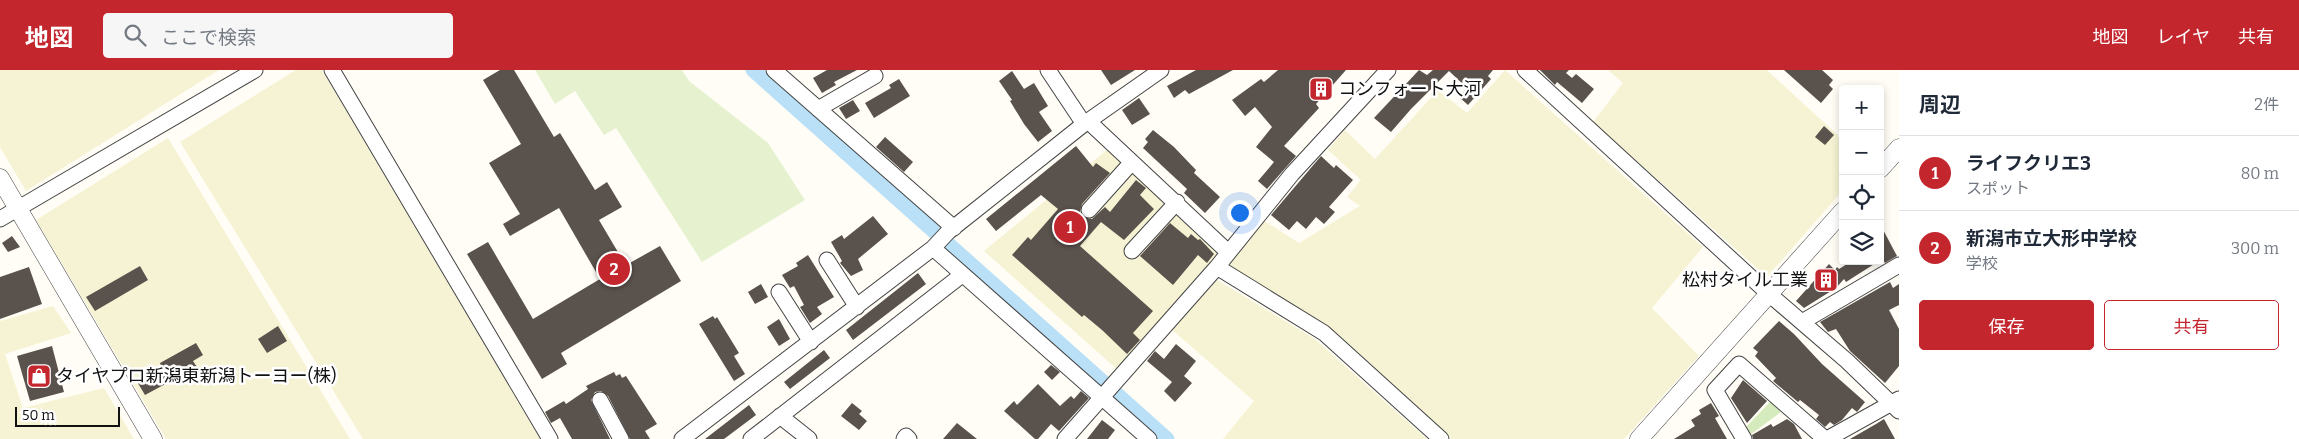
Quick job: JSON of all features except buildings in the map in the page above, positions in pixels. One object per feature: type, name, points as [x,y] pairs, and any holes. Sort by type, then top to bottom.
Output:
[{"type":"street","points":[[0,218],[255,70]]},
{"type":"street","points":[[332,70],[550,439]]},
{"type":"street","points":[[774,70],[951,230]]},
{"type":"street","points":[[1048,70],[1086,122],[1177,202],[1228,252]]},
{"type":"street","points":[[682,439],[811,342],[935,245],[951,230],[1086,122],[1161,70]]},
{"type":"street","points":[[1064,439],[1217,268],[1292,174],[1388,70]]},
{"type":"street","points":[[1525,70],[1769,294],[1897,404],[1826,439],[1739,364],[1715,390],[1744,439]]},
{"type":"street","points":[[818,109],[875,76]]},
{"type":"street","points":[[1884,165],[1899,148]]},
{"type":"street","points":[[1089,210],[1132,162]]},
{"type":"street","points":[[0,178],[153,439]]},
{"type":"street","points":[[1132,251],[1177,202]]},
{"type":"street","points":[[1639,439],[1839,215]]},
{"type":"street","points":[[935,245],[1149,439]]},
{"type":"street","points":[[827,260],[856,306]]},
{"type":"street","points":[[1802,322],[1899,265]]},
{"type":"street","points":[[1217,268],[1324,334],[1441,439]]},
{"type":"street","points":[[751,439],[958,278]]},
{"type":"street","points":[[779,292],[811,342]]},
{"type":"street","points":[[600,400],[621,439]]},
{"type":"street","points":[[780,416],[809,439]]},
{"type":"street","points":[[904,439],[906,436],[909,439]]},
{"type":"shaded area","points":[[0,70],[219,70],[26,191],[0,147]]},
{"type":"shaded area","points":[[296,70],[322,70],[540,439],[363,439],[180,142]]},
{"type":"shaded area","points":[[1505,70],[1703,247],[1652,308],[1699,356],[1624,439],[1452,439],[1327,329],[1227,265],[1263,220],[1299,243],[1360,206],[1347,197],[1361,180],[1328,150],[1345,130],[1375,159],[1438,90],[1467,113]]},
{"type":"shaded area","points":[[1608,70],[1767,70],[1839,136],[1839,195],[1767,277],[1593,122],[1623,83]]},
{"type":"shaded area","points":[[168,138],[350,439],[166,439],[36,220]]},
{"type":"shaded area","points":[[1108,149],[1221,251],[1119,371],[984,251]]},
{"type":"shaded area","points":[[1217,280],[1315,339],[1427,439],[1223,439],[1254,401],[1171,329]]},
{"type":"shaded area","points":[[53,306],[71,333],[5,354],[23,408],[104,388],[134,439],[0,439],[0,321]]},
{"type":"green space","points":[[535,70],[682,70],[689,81],[768,143],[805,200],[702,262],[616,128],[604,135],[575,91],[555,104]]},
{"type":"green space","points":[[1771,401],[1781,412],[1750,435],[1746,427]]},
{"type":"waterway","points":[[753,70],[1167,439]]},
{"type":"place","name":"コンフォート大河","points":[[1321,89]]},
{"type":"place","name":"ライフクリエ3","points":[[1070,227]]},
{"type":"place","name":"新潟市立大形中学校","points":[[614,269]]},
{"type":"place","name":"松村タイル工業","points":[[1826,280]]},
{"type":"place","name":"タイヤプロ新潟東新潟トーヨー(株)","points":[[39,376]]}]
